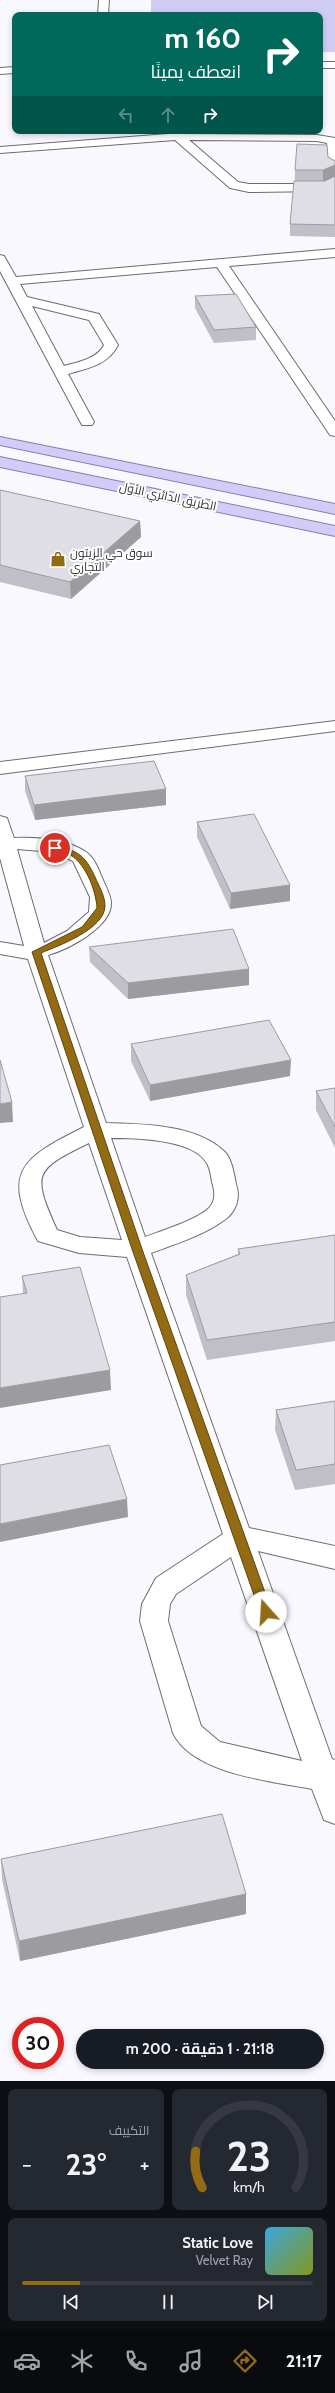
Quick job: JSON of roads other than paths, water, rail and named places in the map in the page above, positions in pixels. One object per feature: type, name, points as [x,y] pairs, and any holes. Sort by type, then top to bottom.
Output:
[{"type":"main road","name":"الطريق الدائري الأول","points":[[0,441],[335,509]]},
{"type":"main road","name":"الطريق الدائري الأول","points":[[0,462],[335,532]]},
{"type":"street","points":[[103,12],[104,0]]},
{"type":"street","points":[[323,65],[335,65]]},
{"type":"street","points":[[0,71],[12,70]]},
{"type":"street","points":[[174,134],[234,185],[249,188],[324,187],[334,183]]},
{"type":"street","points":[[0,150],[174,134],[325,138],[333,142],[335,169]]},
{"type":"street","points":[[13,281],[335,253]]},
{"type":"street","points":[[0,259],[62,371],[88,422]]},
{"type":"street","points":[[221,263],[335,432]]},
{"type":"street","points":[[23,300],[71,310],[94,317],[111,345],[109,352],[98,360],[62,371]]},
{"type":"street","points":[[0,768],[335,726]]},
{"type":"street","points":[[2,837],[36,952],[137,1249],[240,1537],[329,1775],[335,1811]]},
{"type":"street","points":[[0,948],[36,952],[68,939],[85,928],[95,918],[101,908],[100,898],[85,862],[71,852],[2,837]]},
{"type":"street","points":[[97,1130],[142,1131],[180,1138],[201,1146],[217,1158],[227,1192],[225,1204],[216,1215],[184,1232],[137,1249],[79,1245],[48,1235],[27,1186],[30,1172],[40,1160],[97,1130]]},
{"type":"street","points":[[329,1775],[257,1765],[211,1752],[188,1733],[154,1621],[156,1604],[166,1586],[240,1537],[328,1555],[335,1558]]},
{"type":"place","name":"سوق حي الزيتون التجاري","points":[[58,559]]}]
